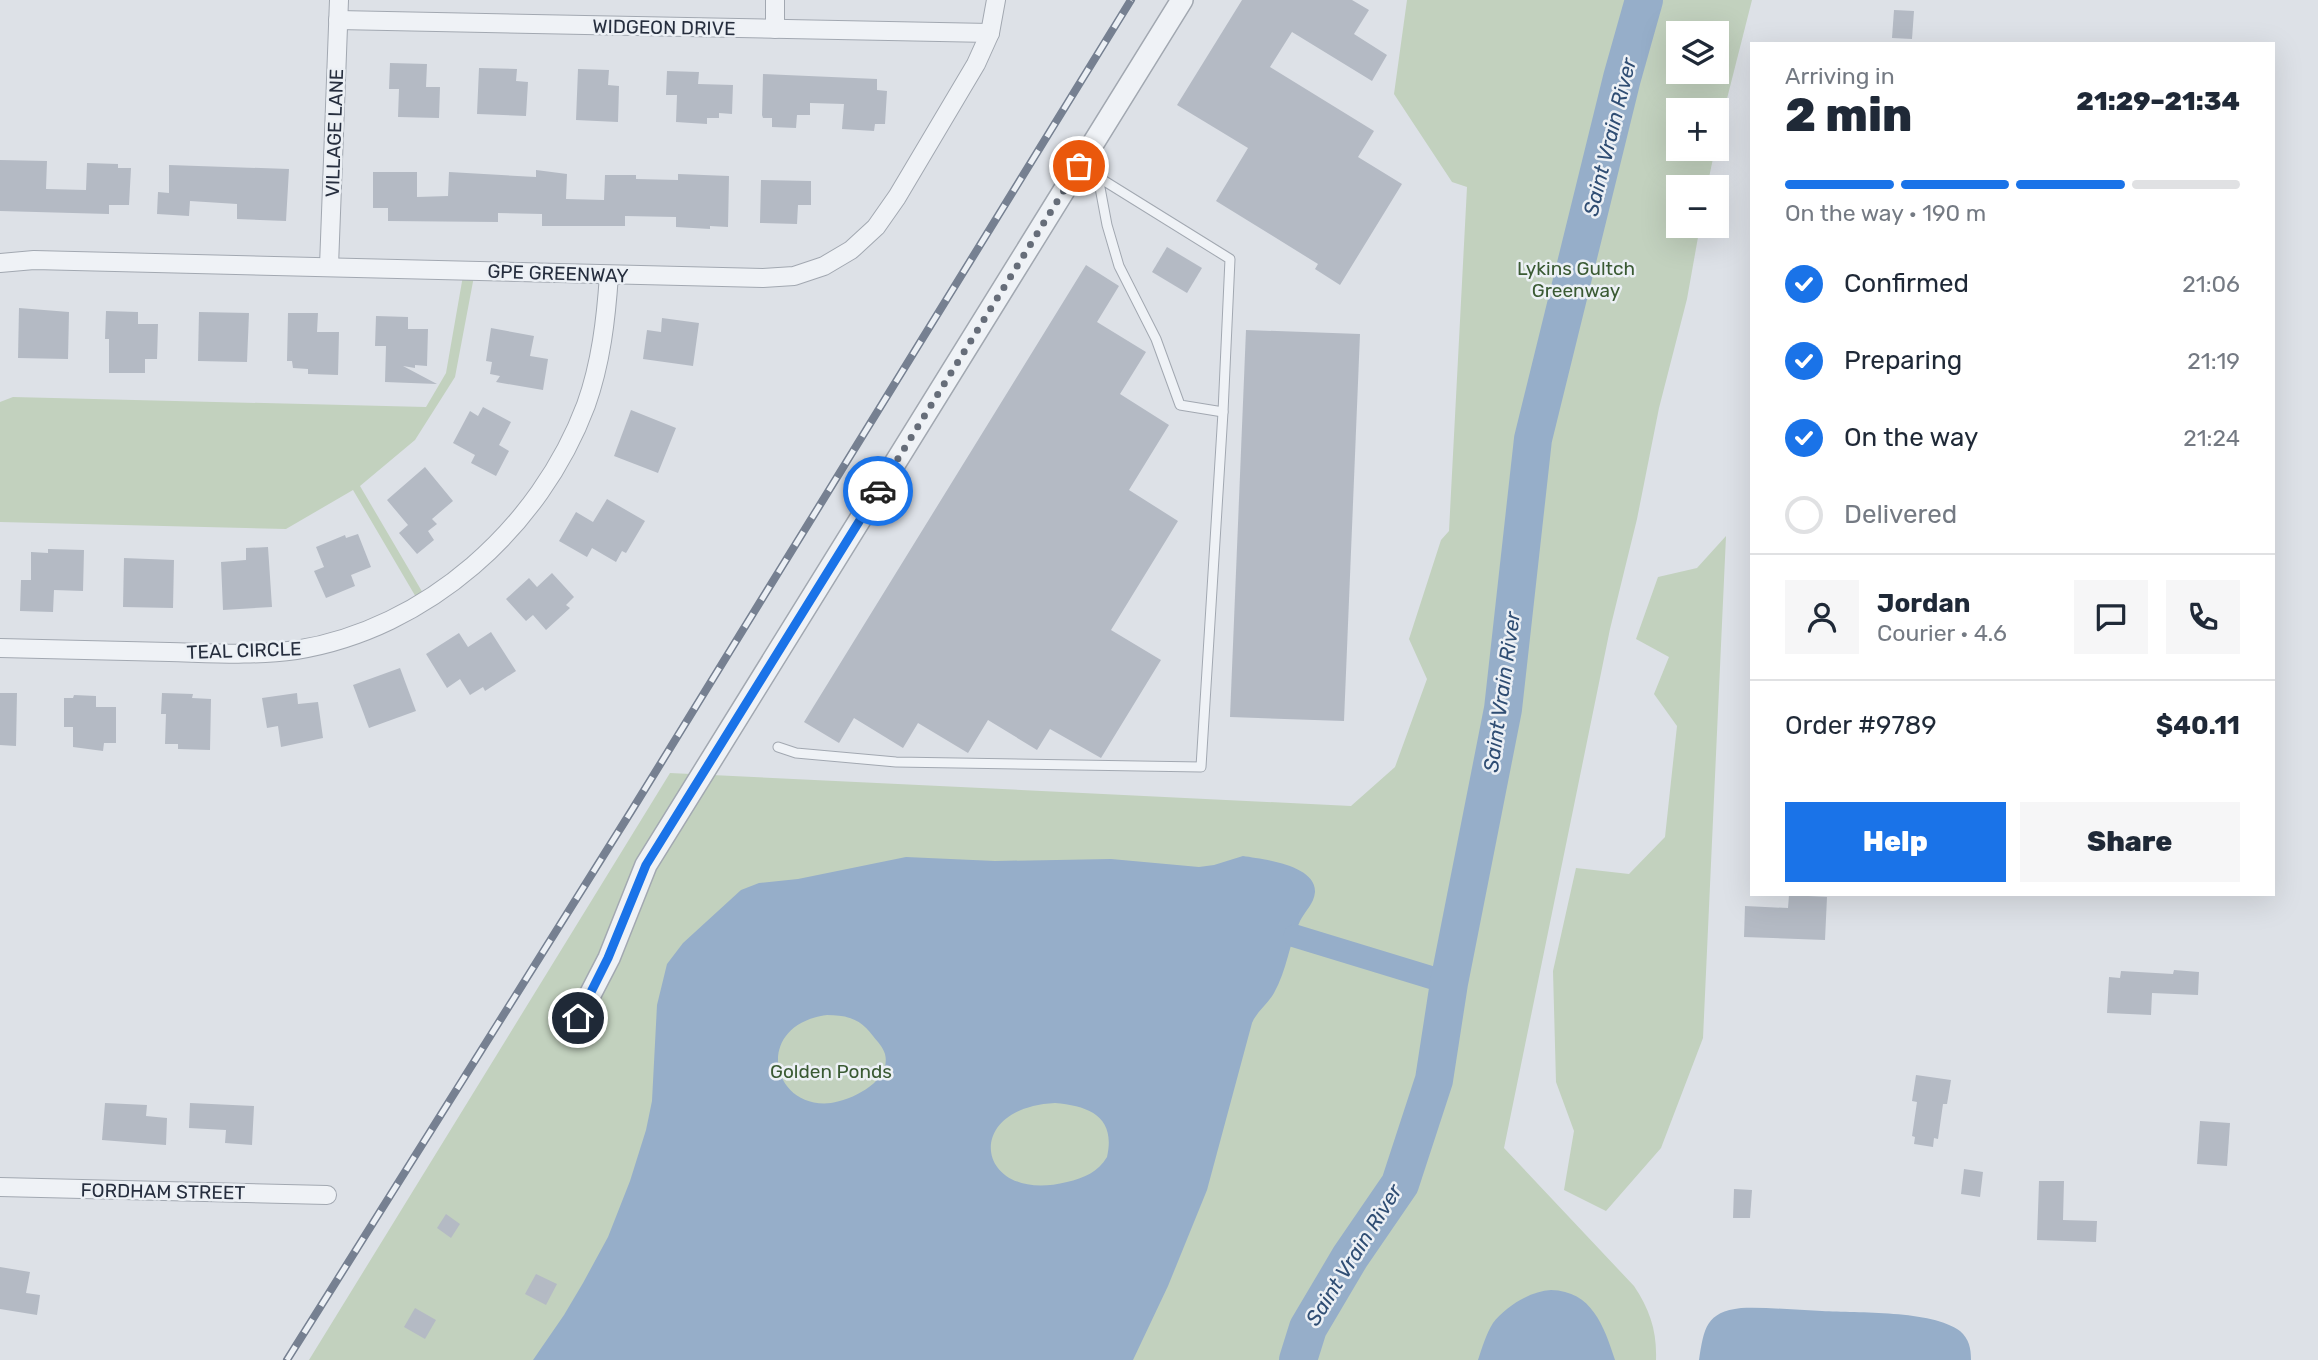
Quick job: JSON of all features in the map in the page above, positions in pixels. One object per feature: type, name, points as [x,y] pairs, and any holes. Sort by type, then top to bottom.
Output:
[{"type":"street","name":"VILLAGE LANE","points":[[329,266],[339,0]]},
{"type":"street","points":[[775,0],[775,29]]},
{"type":"street","name":"GPE GREENWAY","points":[[0,263],[34,260],[780,278],[811,271],[845,254],[865,239],[897,197],[971,74],[990,33],[996,0]]},
{"type":"street","points":[[578,1018],[608,958],[646,865],[1182,0]]},
{"type":"street","name":"WIDGEON DRIVE","points":[[338,20],[990,33]]},
{"type":"street","name":"TEAL CIRCLE","points":[[0,648],[227,654],[284,652],[324,644],[377,626],[424,602],[464,573],[512,528],[535,501],[562,457],[586,406],[592,386],[606,315],[609,275]]},
{"type":"street","name":"FORDHAM STREET","points":[[0,1187],[327,1195]]},
{"type":"lane","points":[[778,747],[796,753],[896,762],[1202,767],[1230,259],[1079,166]]},
{"type":"lane","points":[[1098,177],[1107,225],[1119,266],[1156,339],[1180,405],[1223,412]]},
{"type":"green space","name":"Golden Ponds","points":[[1407,0],[1752,0],[1727,98],[1666,98],[1666,161],[1712,161],[1710,175],[1666,175],[1666,238],[1698,238],[1687,299],[1659,408],[1637,519],[1610,629],[1504,1148],[1634,1286],[1651,1321],[1656,1360],[309,1360],[670,773],[1351,806],[1395,767],[1427,679],[1409,639],[1441,540],[1449,531],[1467,187],[1452,182],[1394,94]]},
{"type":"green space","points":[[464,270],[475,271],[455,377],[415,440],[360,486],[427,600],[420,604],[353,490],[286,529],[0,522],[0,402],[13,397],[426,407],[446,373]]},
{"type":"green space","points":[[1726,536],[1703,1038],[1661,1148],[1606,1211],[1564,1190],[1574,1131],[1556,1082],[1553,971],[1576,868],[1629,874],[1665,837],[1677,726],[1654,694],[1669,657],[1636,639],[1658,577],[1697,568]]},
{"type":"water","points":[[1243,856],[1287,865],[1307,875],[1315,892],[1296,930],[1272,997],[1252,1023],[1207,1190],[1168,1286],[1133,1360],[533,1360],[564,1315],[608,1237],[630,1181],[652,1101],[657,1005],[667,964],[683,943],[741,890],[759,883],[798,879],[906,857],[995,861],[1111,859],[1199,867]],"holes":[[[827,1015],[847,1017],[864,1026],[883,1049],[886,1064],[877,1081],[859,1093],[831,1103],[811,1102],[795,1094],[784,1081],[778,1065],[779,1049],[788,1034],[803,1022]],[[1055,1103],[1079,1107],[1098,1116],[1108,1132],[1107,1157],[1090,1174],[1067,1182],[1037,1185],[1014,1180],[998,1168],[991,1153],[993,1136],[1004,1121],[1024,1109]]]},
{"type":"water","points":[[1551,1290],[1565,1292],[1586,1304],[1601,1323],[1615,1360],[1478,1360],[1488,1332],[1498,1317],[1527,1297]]},
{"type":"water","points":[[1741,1308],[1874,1313],[1932,1319],[1963,1334],[1969,1344],[1971,1360],[1699,1360],[1709,1324],[1720,1313]]},
{"type":"building","points":[[1242,0],[1352,0],[1369,10],[1354,34],[1387,55],[1372,81],[1292,32],[1270,67],[1374,131],[1358,157],[1402,184],[1340,285],[1315,269],[1318,264],[1216,201],[1248,148],[1177,105]]},
{"type":"building","points":[[1894,10],[1914,11],[1912,39],[1892,38]]},
{"type":"building","points":[[390,63],[427,64],[426,87],[440,87],[439,118],[398,117],[399,89],[389,89]]},
{"type":"building","points":[[479,68],[517,69],[516,81],[528,82],[526,116],[477,114]]},
{"type":"building","points":[[578,69],[609,70],[608,85],[619,86],[618,122],[576,120]]},
{"type":"building","points":[[667,71],[699,72],[698,84],[733,85],[732,114],[719,113],[719,118],[707,118],[707,124],[676,122],[677,95],[666,95]]},
{"type":"building","points":[[763,74],[877,79],[877,90],[887,91],[885,124],[875,124],[874,131],[842,129],[844,104],[810,103],[810,115],[797,115],[796,128],[772,127],[772,118],[763,118],[762,115]]},
{"type":"building","points":[[0,160],[47,161],[46,189],[86,190],[87,163],[118,164],[118,168],[131,168],[129,205],[109,205],[109,214],[0,211]]},
{"type":"building","points":[[169,165],[289,169],[286,221],[237,219],[237,204],[190,201],[189,216],[157,214],[158,192],[169,193]]},
{"type":"building","points":[[536,170],[567,174],[566,199],[604,200],[605,175],[636,175],[636,179],[678,180],[678,174],[729,176],[728,227],[676,227],[676,217],[625,216],[625,226],[542,226],[542,214],[498,213],[498,222],[388,221],[388,208],[373,208],[373,172],[417,172],[417,197],[448,196],[449,172],[536,177]]},
{"type":"building","points":[[761,180],[811,181],[811,205],[798,205],[797,224],[760,223]]},
{"type":"building","points":[[1167,247],[1202,268],[1187,293],[1152,272]]},
{"type":"building","points":[[1086,265],[1119,286],[1097,322],[1146,352],[1120,394],[1169,425],[1129,490],[1178,521],[1111,630],[1161,660],[1101,758],[1050,729],[1037,750],[988,720],[968,753],[918,723],[903,748],[854,718],[839,743],[804,722]]},
{"type":"building","points":[[19,308],[69,312],[68,359],[18,358]]},
{"type":"building","points":[[106,311],[138,312],[138,324],[158,324],[157,359],[145,359],[145,373],[109,373],[109,339],[105,339]]},
{"type":"building","points":[[199,312],[249,313],[247,362],[198,361]]},
{"type":"building","points":[[288,313],[318,313],[317,332],[339,332],[338,375],[308,374],[308,369],[293,368],[292,361],[287,361]]},
{"type":"building","points":[[376,316],[408,317],[408,329],[428,329],[427,366],[403,366],[437,384],[385,382],[386,346],[375,346]]},
{"type":"building","points":[[662,318],[699,323],[693,366],[643,359],[647,330],[661,332]]},
{"type":"building","points":[[491,328],[534,336],[530,356],[548,359],[543,390],[496,382],[500,376],[490,374],[492,362],[486,361]]},
{"type":"building","points":[[1246,330],[1360,334],[1344,721],[1230,717]]},
{"type":"building","points":[[483,407],[511,422],[499,445],[509,451],[496,476],[471,463],[475,455],[453,443],[470,411],[478,416]]},
{"type":"building","points":[[631,410],[676,428],[658,473],[614,456]]},
{"type":"building","points":[[425,467],[453,501],[432,519],[437,524],[428,531],[434,540],[417,554],[399,533],[408,525],[387,500]]},
{"type":"building","points":[[607,499],[645,521],[626,553],[622,551],[616,562],[592,548],[587,557],[559,541],[576,512],[593,522]]},
{"type":"building","points":[[358,534],[371,567],[351,575],[355,586],[326,598],[314,571],[324,567],[316,547],[345,535],[346,538]]},
{"type":"building","points":[[268,547],[272,607],[223,610],[221,562],[246,560],[246,548]]},
{"type":"building","points":[[48,549],[84,550],[83,591],[54,590],[53,612],[20,611],[21,580],[31,580],[31,552],[48,553]]},
{"type":"building","points":[[124,558],[174,560],[173,608],[123,607]]},
{"type":"building","points":[[552,573],[574,597],[566,605],[570,608],[546,630],[533,615],[526,621],[506,599],[529,578],[537,587]]},
{"type":"building","points":[[491,632],[516,671],[485,691],[483,687],[470,695],[460,679],[447,688],[426,654],[459,633],[468,647]]},
{"type":"building","points":[[400,668],[416,711],[369,728],[353,685]]},
{"type":"building","points":[[0,693],[17,693],[16,746],[0,745]]},
{"type":"building","points":[[162,693],[193,694],[192,698],[211,699],[210,750],[178,749],[178,744],[165,744],[166,714],[161,714]]},
{"type":"building","points":[[297,693],[298,704],[318,702],[323,738],[281,747],[278,726],[267,728],[262,698]]},
{"type":"building","points":[[74,695],[96,696],[96,707],[116,707],[116,743],[104,743],[103,751],[73,747],[73,727],[64,727],[64,698],[73,698]]},
{"type":"building","points":[[1789,896],[1827,897],[1825,940],[1744,937],[1745,906],[1788,908]]},
{"type":"building","points":[[2174,970],[2199,972],[2198,995],[2152,993],[2151,1015],[2107,1013],[2109,977],[2120,978],[2121,971],[2173,974]]},
{"type":"building","points":[[1916,1075],[1951,1080],[1947,1104],[1943,1104],[1938,1139],[1934,1138],[1933,1147],[1914,1144],[1915,1137],[1912,1136],[1917,1102],[1912,1101]]},
{"type":"building","points":[[105,1103],[147,1105],[146,1116],[167,1118],[166,1145],[102,1140]]},
{"type":"building","points":[[190,1103],[254,1106],[252,1145],[225,1143],[226,1130],[189,1128]]},
{"type":"building","points":[[2200,1121],[2230,1123],[2227,1166],[2197,1164]]},
{"type":"building","points":[[1964,1169],[1983,1172],[1980,1197],[1961,1194]]},
{"type":"building","points":[[2039,1181],[2064,1181],[2063,1220],[2097,1221],[2096,1242],[2037,1240]]},
{"type":"building","points":[[1734,1189],[1752,1190],[1750,1218],[1733,1218]]},
{"type":"building","points":[[446,1214],[460,1224],[451,1238],[437,1228]]},
{"type":"building","points":[[0,1267],[30,1272],[26,1293],[40,1295],[37,1315],[0,1309]]},
{"type":"building","points":[[536,1274],[557,1284],[546,1305],[525,1294]]},
{"type":"building","points":[[415,1308],[436,1320],[425,1339],[404,1327]]},
{"type":"waterway","name":"Saint Vrain River","points":[[1298,1360],[1308,1328],[1350,1257],[1400,1184],[1434,1080],[1449,983],[1503,709],[1533,439],[1622,78],[1644,0]]},
{"type":"waterway","points":[[1295,936],[1449,983]]},
{"type":"railway","points":[[287,1360],[632,810],[1131,0]]},
{"type":"way so far","points":[[878,491],[1079,166]]},
{"type":"route","points":[[578,1018],[613,948],[646,865],[878,491]]},
{"type":"park label","name":"Lykins Gultch Greenway","points":[[1576,279]]}]
